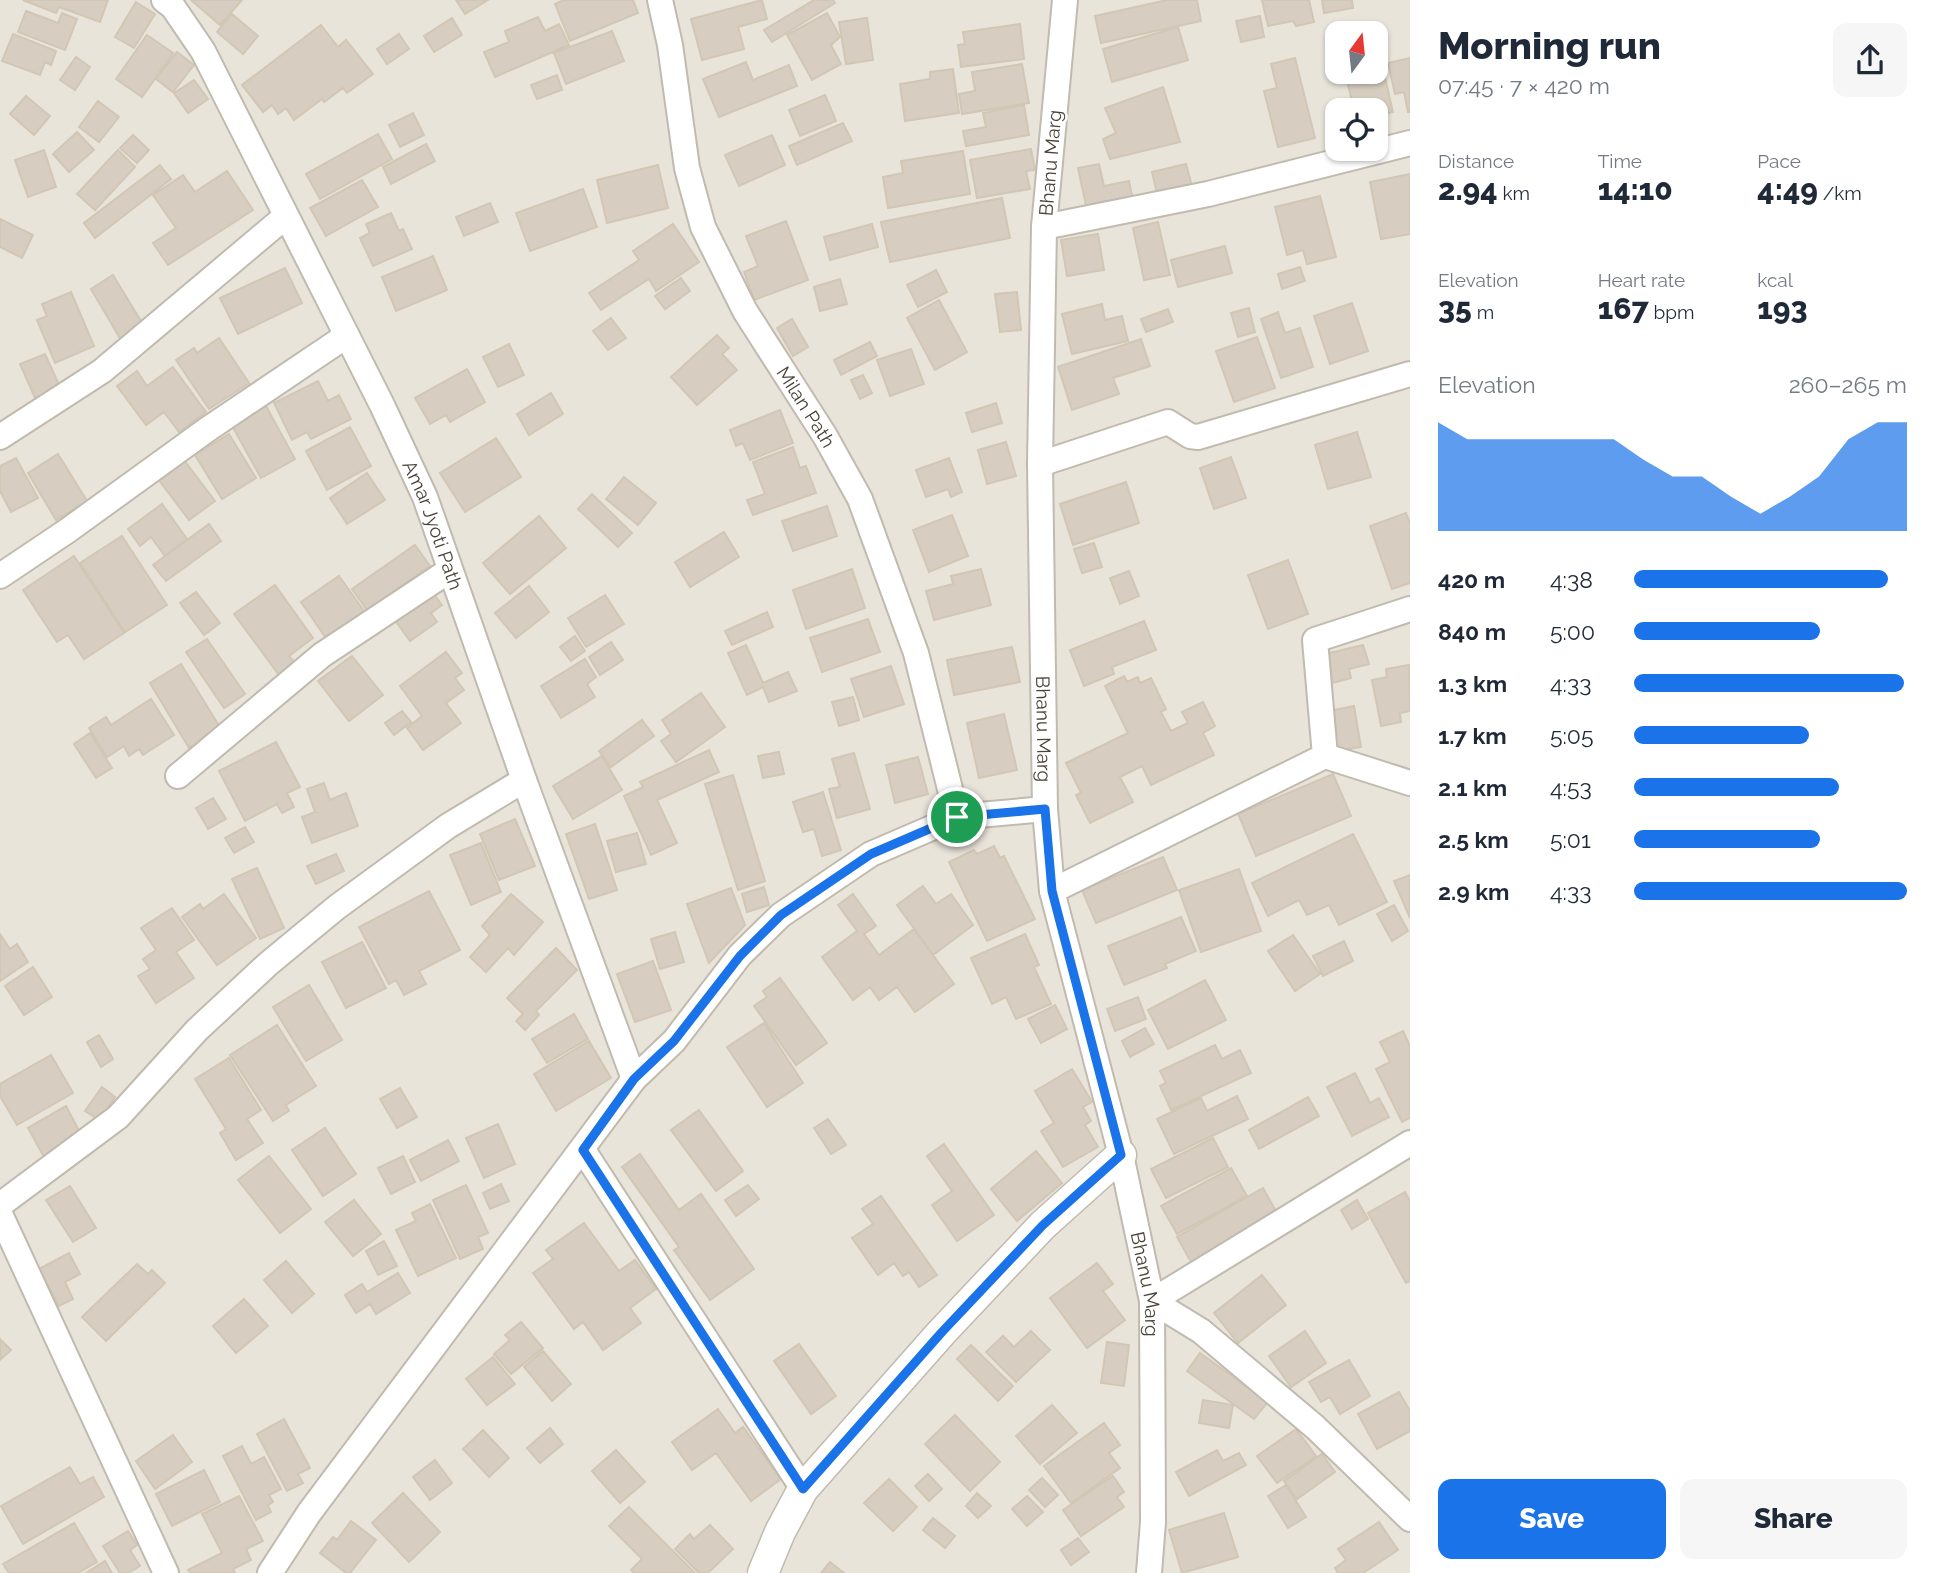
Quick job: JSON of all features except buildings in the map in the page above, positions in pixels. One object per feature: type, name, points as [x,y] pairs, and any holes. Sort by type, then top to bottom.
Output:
[{"type":"street","name":"Amar Jyoti Path","points":[[164,0],[173,7],[203,51],[382,405],[425,497],[524,780],[634,1079]]},
{"type":"street","name":"Milan Path","points":[[660,0],[670,45],[687,167],[704,227],[745,311],[825,436],[860,499],[916,653],[957,817]]},
{"type":"street","name":"Bhanu Marg","points":[[1065,0],[1044,227],[1040,464],[1045,809],[1052,891],[1121,1155],[1152,1301],[1153,1522],[1149,1573]]},
{"type":"street","points":[[1044,227],[1208,194],[1410,143]]},
{"type":"street","points":[[0,437],[102,371],[286,216]]},
{"type":"street","points":[[0,576],[208,429],[346,336]]},
{"type":"street","points":[[1040,464],[1168,422],[1190,436],[1198,437],[1410,374]]},
{"type":"street","points":[[178,776],[322,655],[450,570]]},
{"type":"street","points":[[1325,756],[1315,640],[1410,609]]},
{"type":"street","points":[[1052,891],[1325,756],[1410,783]]},
{"type":"street","points":[[0,1205],[118,1117],[197,1030],[268,964],[337,907],[448,826],[524,780]]},
{"type":"street","points":[[270,1573],[309,1513],[634,1079],[674,1041],[740,956],[781,915],[871,854],[957,817],[1045,809]]},
{"type":"street","points":[[1410,1143],[1152,1301],[1200,1331],[1304,1418],[1410,1518]]},
{"type":"street","points":[[583,1150],[803,1489]]},
{"type":"street","points":[[763,1573],[780,1532],[803,1489],[942,1332],[1043,1225],[1121,1155]]},
{"type":"street","points":[[0,1214],[166,1573]]},
{"type":"shaded area","points":[[0,0],[1410,0],[1410,1573],[0,1573]]},
{"type":"route","points":[[1045,809],[1052,891],[1121,1155],[1043,1225],[942,1332],[803,1489],[583,1150],[634,1079],[674,1041],[740,956],[781,915],[871,854],[957,817],[1045,809]]}]
